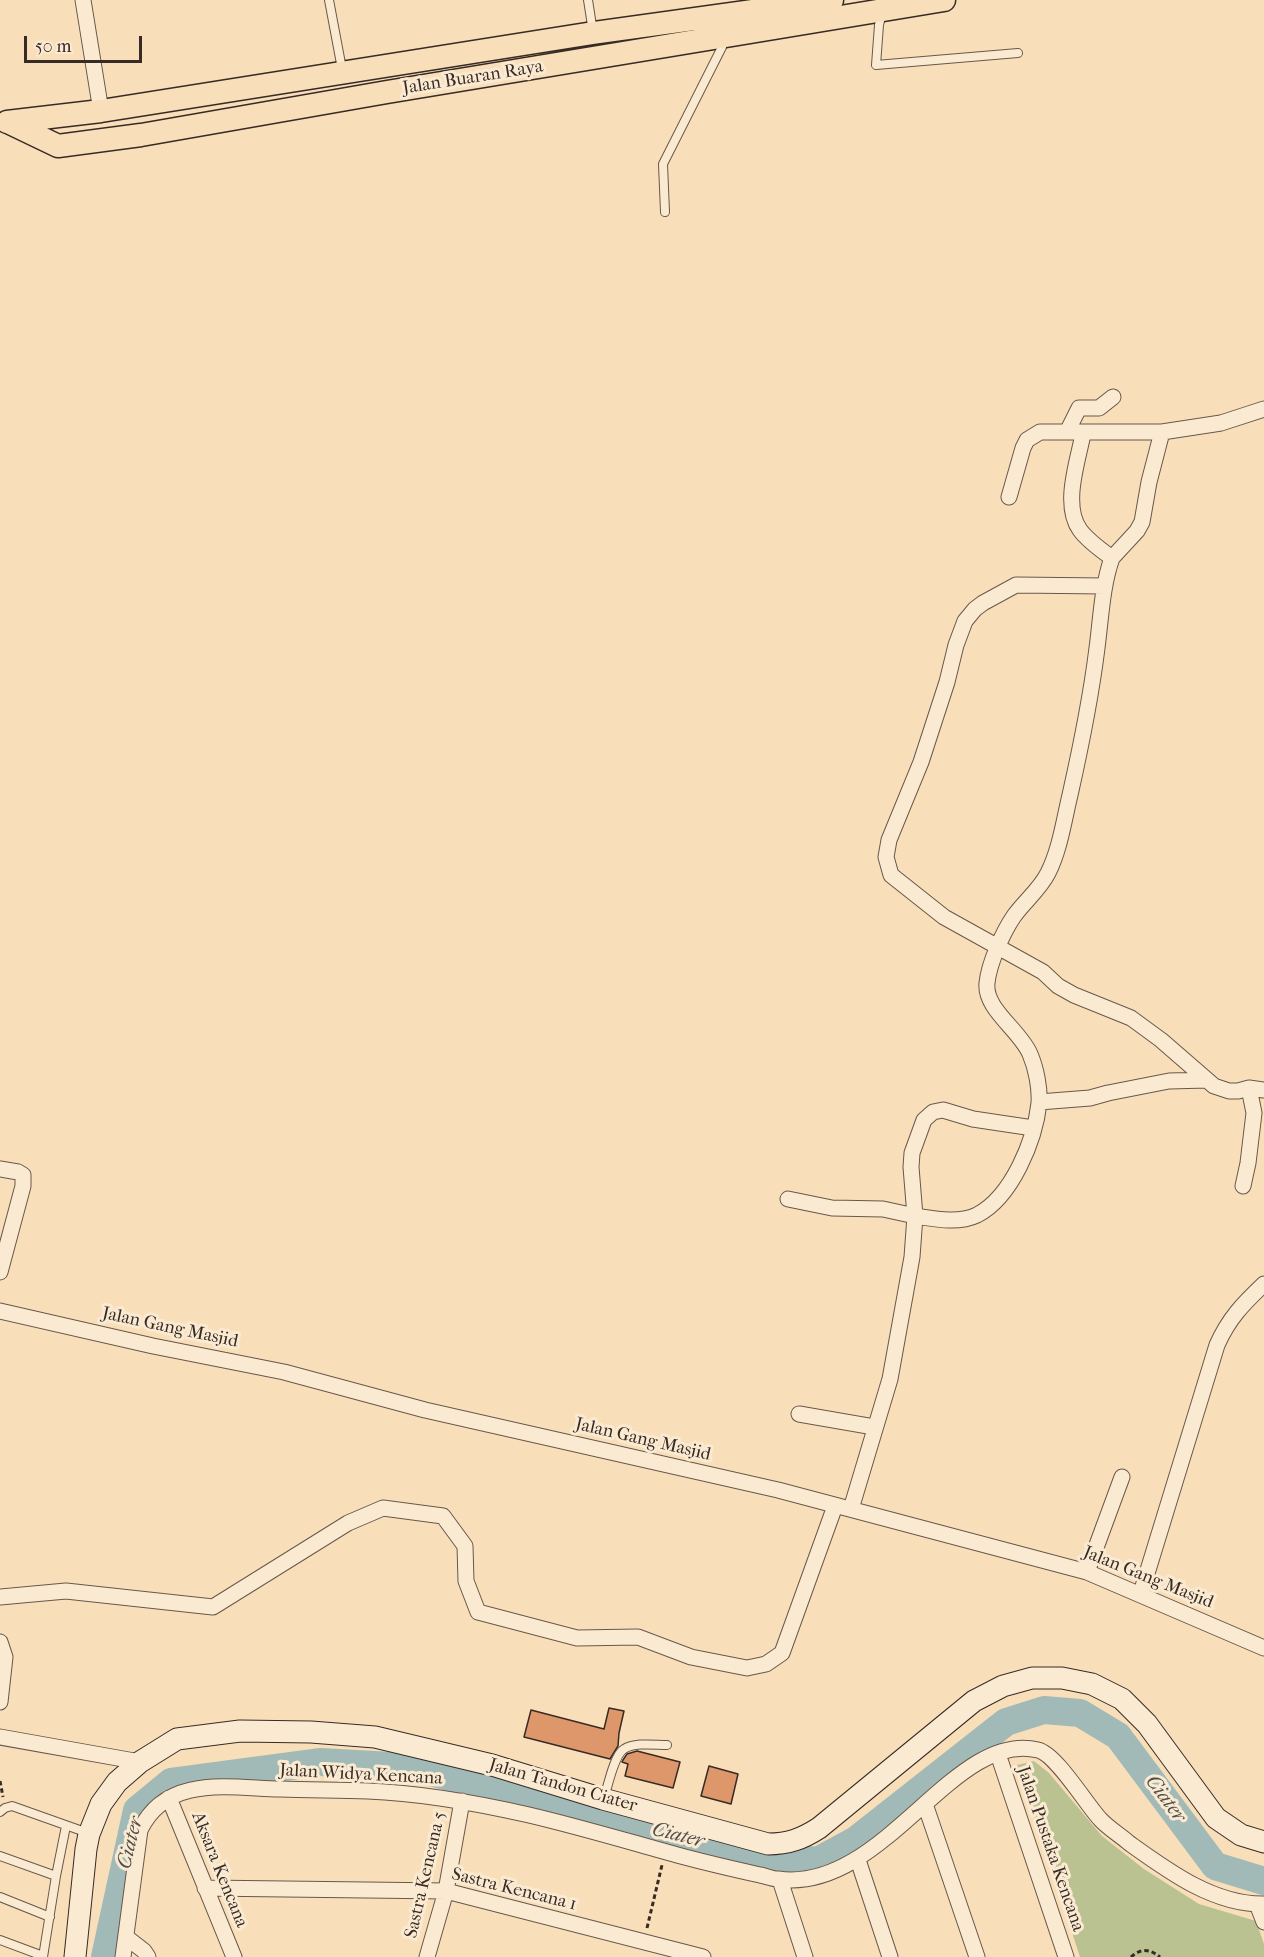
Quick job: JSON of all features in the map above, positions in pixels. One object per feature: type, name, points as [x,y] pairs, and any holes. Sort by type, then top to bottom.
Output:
[{"type":"main road","name":"Jalan Buaran Raya","points":[[4,123],[101,111],[593,33],[832,0]]},
{"type":"main road","name":"Jalan Buaran Raya","points":[[4,123],[58,146],[141,135],[722,37],[885,7],[944,0]]},
{"type":"street","points":[[83,0],[101,111]]},
{"type":"street","points":[[1067,432],[1079,408],[1099,408],[1113,398]]},
{"type":"street","points":[[1009,497],[1023,447],[1027,441],[1040,432],[1083,434],[1162,432],[1221,423],[1264,409]]},
{"type":"street","points":[[788,1199],[831,1208],[883,1209],[915,1216],[957,1220],[975,1216],[990,1207],[1010,1184],[1025,1154],[1039,1102],[1036,1075],[1031,1055],[1023,1040],[987,994],[991,966],[1013,917],[1048,873],[1061,837],[1091,699],[1105,586],[1112,558],[1137,531],[1142,522],[1149,482],[1162,432]]},
{"type":"street","points":[[1083,434],[1070,503],[1080,530],[1112,558]]},
{"type":"street","points":[[1105,586],[1016,585],[975,609],[965,621],[921,762],[889,840],[886,857],[891,876],[944,917],[1043,972],[1058,986],[1074,995],[1131,1018],[1161,1040],[1207,1080],[1224,1090],[1250,1090],[1254,1113],[1243,1186]]},
{"type":"street","points":[[1039,1102],[1090,1098],[1169,1081],[1207,1080]]},
{"type":"street","points":[[0,1597],[66,1591],[213,1607],[348,1523],[383,1508],[443,1516],[465,1546],[465,1581],[478,1612],[577,1638],[638,1637],[691,1657],[747,1668],[766,1664],[782,1653],[843,1508],[890,1379],[912,1257],[915,1216],[911,1167],[912,1153],[921,1126],[933,1112],[943,1110],[973,1119],[1033,1128]]},
{"type":"street","points":[[0,1169],[23,1175],[23,1186],[0,1272]]},
{"type":"street","points":[[1141,1593],[1217,1345],[1226,1325],[1237,1309],[1264,1284]]},
{"type":"street","name":"Jalan Gang Masjid","points":[[0,1311],[153,1346],[284,1372],[425,1410],[778,1490],[1087,1572],[1141,1593],[1264,1648]]},
{"type":"street","points":[[799,1414],[874,1427]]},
{"type":"street","points":[[1087,1572],[1122,1477]]},
{"type":"street","points":[[0,1642],[6,1657],[0,1702]]},
{"type":"street","name":"Jalan Tandon Ciater","points":[[75,1957],[89,1834],[100,1804],[108,1791],[140,1762],[177,1739],[240,1731],[310,1732],[375,1737],[492,1765],[603,1799],[768,1844],[794,1842],[805,1838],[974,1701],[1003,1686],[1032,1678],[1062,1678],[1092,1684],[1122,1699],[1147,1724],[1215,1818],[1241,1835],[1264,1842]]},
{"type":"street","points":[[0,1737],[140,1762]]},
{"type":"street","name":"Jalan Widya Kencana","points":[[123,1957],[140,1830],[148,1817],[169,1798],[199,1787],[369,1791],[462,1801],[525,1814],[780,1880],[818,1877],[858,1860],[954,1779],[986,1758],[1025,1748],[1042,1750],[1054,1760],[1102,1822],[1157,1863],[1220,1896],[1243,1903],[1261,1904]]},
{"type":"street","name":"Jalan Pustaka Kencana","points":[[998,1754],[1066,1957]]},
{"type":"street","name":"Aksara Kencana","points":[[169,1798],[234,1957]]},
{"type":"street","name":"Sastra Kencana 5","points":[[427,1957],[446,1892],[462,1801]]},
{"type":"street","points":[[925,1804],[976,1957]]},
{"type":"street","points":[[858,1860],[890,1957]]},
{"type":"street","points":[[780,1880],[805,1957]]},
{"type":"street","name":"Sastra Kencana 1","points":[[205,1888],[446,1892],[703,1957]]},
{"type":"street","points":[[1261,1904],[1264,1922]]},
{"type":"street","points":[[126,1937],[148,1957]]},
{"type":"lane","points":[[329,0],[343,74]]},
{"type":"lane","points":[[588,0],[593,33]]},
{"type":"lane","points":[[885,7],[879,26],[876,65],[1018,52]]},
{"type":"lane","points":[[665,212],[663,164],[722,47],[722,37]]},
{"type":"lane","points":[[603,1799],[622,1750],[631,1746],[667,1745]]},
{"type":"lane","points":[[2,1810],[12,1806],[89,1834]]},
{"type":"lane","points":[[0,1940],[43,1957],[66,1826]]},
{"type":"lane","points":[[0,1856],[56,1876]]},
{"type":"lane","points":[[0,1897],[50,1917]]},
{"type":"path","points":[[0,1781],[2,1810]]},
{"type":"path","points":[[644,1942],[665,1851]]},
{"type":"path","points":[[1131,1957],[1137,1952],[1149,1950],[1160,1957]]},
{"type":"green space","points":[[1034,1761],[1049,1773],[1102,1836],[1144,1869],[1199,1904],[1256,1921],[1264,1944],[1264,1957],[1080,1957],[1017,1765]]},
{"type":"building","points":[[609,1708],[624,1711],[618,1746],[610,1759],[524,1737],[531,1710],[604,1729]]},
{"type":"building","points":[[637,1751],[680,1762],[673,1788],[625,1776],[628,1764],[622,1762],[627,1754]]},
{"type":"building","points":[[709,1766],[738,1774],[731,1804],[701,1796]]},
{"type":"waterway","name":"Ciater","points":[[105,1957],[137,1810],[171,1782],[321,1762],[410,1767],[776,1861],[819,1860],[856,1840],[1006,1722],[1044,1710],[1080,1713],[1118,1736],[1215,1866],[1264,1881]]}]
